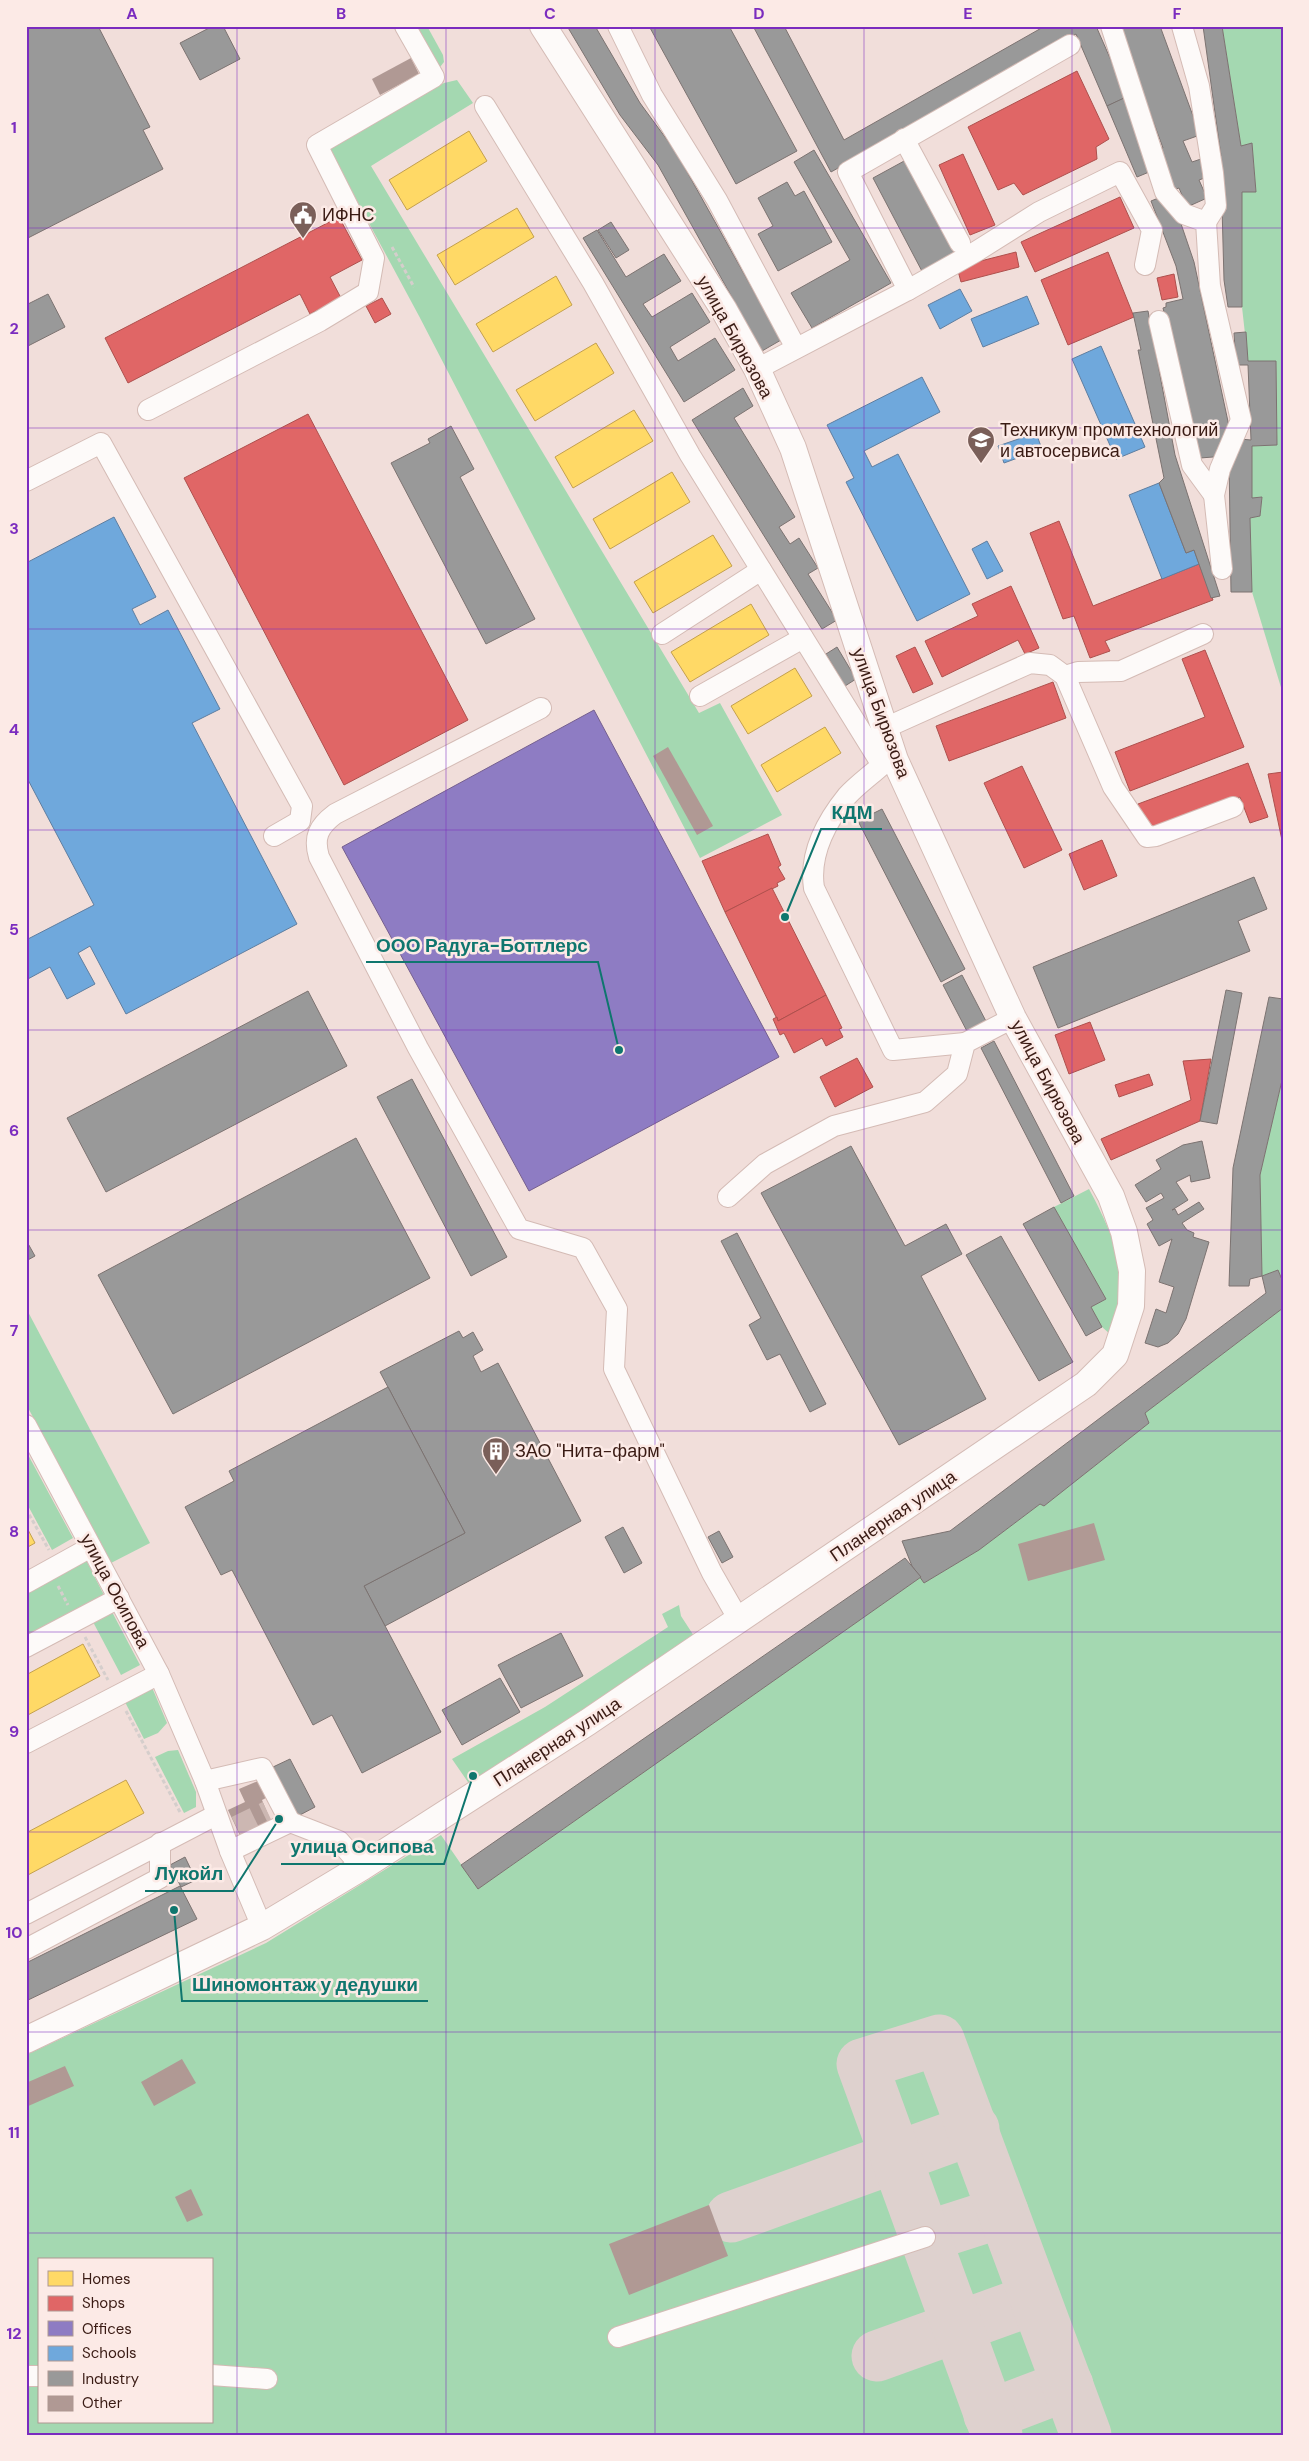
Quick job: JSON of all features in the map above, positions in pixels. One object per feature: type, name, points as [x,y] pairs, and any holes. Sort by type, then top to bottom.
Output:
[{"type":"main road","name":"улица Бирюзова","points":[[543,26],[724,310],[757,369],[793,448],[885,728],[889,763],[1013,1018],[1111,1196],[1124,1232],[1132,1271],[1131,1306],[1115,1355],[1101,1371],[1062,1401]]},
{"type":"main road","name":"Планерная улица","points":[[26,2040],[262,1927],[362,1867],[588,1722],[1062,1401]]},
{"type":"street","points":[[148,410],[320,321],[368,292],[374,258],[317,146],[434,77],[404,26]]},
{"type":"street","points":[[618,26],[652,95],[717,200],[796,348]]},
{"type":"street","points":[[1111,26],[1165,192],[1184,214],[1206,222]]},
{"type":"street","points":[[1182,26],[1199,86],[1213,174],[1216,206],[1206,222],[1210,286],[1240,420],[1220,469],[1214,495],[1222,569]]},
{"type":"street","points":[[908,290],[848,172],[1070,45]]},
{"type":"street","points":[[485,106],[594,284],[690,455],[803,638],[889,763],[848,795],[823,833],[812,870],[814,888],[893,1050],[965,1044],[1013,1018]]},
{"type":"street","points":[[904,140],[960,244]]},
{"type":"street","points":[[757,369],[977,252],[1038,212],[1120,172],[1152,230],[1145,265]]},
{"type":"street","points":[[1160,321],[1192,465],[1214,495]]},
{"type":"street","points":[[26,481],[101,443],[302,806],[300,821],[274,836]]},
{"type":"street","points":[[662,634],[761,570]]},
{"type":"street","points":[[1065,676],[1078,672],[1121,671],[1203,634]]},
{"type":"street","points":[[700,696],[803,638]]},
{"type":"street","points":[[885,728],[1030,663],[1050,665],[1065,676],[1114,787],[1147,837],[1156,836],[1234,807]]},
{"type":"street","points":[[541,708],[335,814],[323,823],[317,833],[316,846],[319,857],[418,1048],[519,1229],[582,1248],[617,1309],[614,1368],[712,1572],[739,1620]]},
{"type":"street","points":[[728,1197],[765,1164],[834,1126],[925,1102],[957,1074],[965,1044]]},
{"type":"street","name":"улица Осипова","points":[[27,1427],[159,1674],[226,1831],[262,1927]]},
{"type":"street","points":[[26,1583],[91,1547]]},
{"type":"street","points":[[26,1646],[119,1598]]},
{"type":"street","points":[[26,1744],[159,1674]]},
{"type":"street","points":[[205,1782],[262,1768],[274,1807],[290,1822],[339,1840],[362,1867]]},
{"type":"street","points":[[26,1914],[160,1843],[290,1822]]},
{"type":"street","points":[[26,1949],[160,1878],[160,1843]]},
{"type":"street","points":[[618,2337],[925,2237]]},
{"type":"street","points":[[212,2375],[267,2379]]},
{"type":"path","points":[[26,1509],[57,1566]]},
{"type":"green space","points":[[398,26],[427,26],[443,55],[444,62],[436,72]]},
{"type":"green space","points":[[1222,26],[1283,26],[1283,694],[1252,592],[1250,518],[1260,516],[1262,497],[1252,498],[1252,446],[1277,445],[1276,361],[1248,361],[1242,307],[1242,192],[1256,191],[1252,144],[1241,146]]},
{"type":"green space","points":[[457,80],[473,103],[371,166],[699,713],[720,703],[782,815],[700,858],[419,316],[328,147],[444,83]]},
{"type":"green space","points":[[1283,1076],[1283,1282],[1278,1270],[1262,1276],[1260,1175]]},
{"type":"green space","points":[[1089,1189],[1109,1231],[1120,1265],[1121,1276],[1118,1305],[1110,1334],[1102,1327],[1091,1307],[1106,1299],[1054,1207]]},
{"type":"green space","points":[[26,1308],[150,1543],[111,1563],[26,1404]]},
{"type":"green space","points":[[1283,1308],[1283,2435],[26,2435],[26,2055],[266,1943],[441,1835],[478,1889],[921,1577],[924,1583],[979,1550],[1040,1504],[1044,1506],[1149,1423],[1145,1413]]},
{"type":"green space","points":[[26,1451],[73,1538],[52,1550],[26,1502]]},
{"type":"green space","points":[[85,1558],[106,1599],[26,1641],[26,1588]]},
{"type":"green space","points":[[679,1605],[681,1616],[694,1636],[691,1639],[470,1785],[452,1759],[545,1707],[668,1627],[662,1614]]},
{"type":"green space","points":[[111,1610],[140,1665],[121,1675],[92,1620]]},
{"type":"green space","points":[[151,1685],[167,1723],[158,1733],[144,1739],[124,1700]]},
{"type":"green space","points":[[178,1750],[196,1792],[196,1807],[184,1813],[155,1757],[168,1751]]},
{"type":"building: Homes","points":[[469,131],[487,161],[407,210],[389,180]]},
{"type":"building: Homes","points":[[517,208],[534,237],[455,285],[437,255]]},
{"type":"building: Homes","points":[[556,276],[572,305],[493,352],[476,324]]},
{"type":"building: Homes","points":[[596,343],[614,373],[535,421],[516,390]]},
{"type":"building: Homes","points":[[634,410],[653,441],[573,488],[555,457]]},
{"type":"building: Homes","points":[[672,472],[690,502],[610,549],[593,519]]},
{"type":"building: Homes","points":[[713,535],[732,566],[653,613],[634,582]]},
{"type":"building: Homes","points":[[751,604],[769,635],[690,682],[671,652]]},
{"type":"building: Homes","points":[[795,668],[812,696],[748,734],[731,706]]},
{"type":"building: Homes","points":[[825,727],[841,753],[777,792],[761,765]]},
{"type":"building: Homes","points":[[26,1526],[35,1543],[26,1548]]},
{"type":"building: Homes","points":[[83,1644],[100,1676],[26,1716],[26,1675]]},
{"type":"building: Homes","points":[[126,1780],[144,1813],[26,1876],[26,1833]]},
{"type":"building: Shops","points":[[1077,71],[1109,139],[1096,147],[1097,159],[1023,195],[1014,183],[998,190],[968,127]]},
{"type":"building: Shops","points":[[963,154],[995,225],[970,235],[939,165]]},
{"type":"building: Shops","points":[[1120,197],[1134,228],[1035,272],[1021,242]]},
{"type":"building: Shops","points":[[339,217],[362,260],[330,277],[341,298],[310,314],[300,294],[128,383],[105,338]]},
{"type":"building: Shops","points":[[1016,252],[1019,267],[961,282],[957,267]]},
{"type":"building: Shops","points":[[1108,252],[1134,317],[1068,345],[1041,280]]},
{"type":"building: Shops","points":[[1174,274],[1178,297],[1162,300],[1157,278]]},
{"type":"building: Shops","points":[[382,298],[391,314],[375,323],[366,306]]},
{"type":"building: Shops","points":[[308,414],[468,720],[344,785],[184,478]]},
{"type":"building: Shops","points":[[1059,521],[1093,606],[1199,564],[1213,600],[1105,641],[1110,651],[1090,658],[1074,616],[1063,619],[1030,533]]},
{"type":"building: Shops","points":[[1011,586],[1039,648],[1025,654],[1018,640],[942,677],[925,641],[978,616],[972,604]]},
{"type":"building: Shops","points":[[915,647],[933,684],[913,693],[896,656]]},
{"type":"building: Shops","points":[[1205,650],[1244,747],[1130,791],[1115,752],[1205,717],[1182,659]]},
{"type":"building: Shops","points":[[1053,682],[1066,718],[949,761],[936,726]]},
{"type":"building: Shops","points":[[1248,763],[1268,817],[1250,823],[1240,797],[1148,831],[1138,804]]},
{"type":"building: Shops","points":[[1022,766],[1062,850],[1024,868],[984,783]]},
{"type":"building: Shops","points":[[1283,772],[1283,845],[1268,774]]},
{"type":"building: Shops","points":[[768,834],[781,865],[778,867],[785,879],[777,883],[778,886],[725,912],[702,861]]},
{"type":"building: Shops","points":[[1102,840],[1117,876],[1084,890],[1069,854]]},
{"type":"building: Shops","points":[[772,888],[826,995],[778,1021],[725,912]]},
{"type":"building: Shops","points":[[826,995],[842,1028],[839,1029],[843,1037],[826,1046],[822,1038],[794,1053],[784,1033],[780,1035],[773,1019],[777,1017],[778,1021]]},
{"type":"building: Shops","points":[[1090,1022],[1105,1060],[1069,1074],[1055,1035]]},
{"type":"building: Shops","points":[[857,1058],[873,1087],[835,1107],[820,1077]]},
{"type":"building: Shops","points":[[1211,1059],[1200,1121],[1111,1160],[1101,1139],[1191,1100],[1183,1061]]},
{"type":"building: Shops","points":[[1149,1074],[1153,1085],[1119,1097],[1115,1085]]},
{"type":"building: Offices","points":[[594,710],[779,1057],[529,1191],[342,847]]},
{"type":"building: Schools","points":[[960,289],[972,311],[940,329],[928,305]]},
{"type":"building: Schools","points":[[1027,296],[1039,324],[983,347],[971,319]]},
{"type":"building: Schools","points":[[1101,346],[1145,447],[1116,459],[1072,359]]},
{"type":"building: Schools","points":[[922,377],[940,412],[864,451],[872,467],[898,454],[970,594],[917,621],[846,482],[854,478],[827,425]]},
{"type":"building: Schools","points":[[1036,433],[1042,449],[1004,463],[998,446]]},
{"type":"building: Schools","points":[[1159,483],[1186,553],[1194,550],[1199,564],[1162,579],[1129,495]]},
{"type":"building: Schools","points":[[114,517],[156,597],[132,609],[140,625],[168,610],[220,709],[192,723],[297,924],[126,1014],[90,946],[78,953],[95,984],[67,999],[50,967],[26,980],[26,940],[94,905],[26,776],[26,563]]},
{"type":"building: Schools","points":[[987,541],[1003,571],[987,579],[972,549]]},
{"type":"building: Industry","points":[[26,26],[98,26],[150,127],[143,130],[163,169],[26,239]]},
{"type":"building: Industry","points":[[213,26],[223,26],[240,59],[200,80],[180,43]]},
{"type":"building: Industry","points":[[567,26],[595,26],[640,103],[676,152],[781,340],[762,351],[658,165],[620,115]]},
{"type":"building: Industry","points":[[649,26],[729,26],[797,151],[736,184]]},
{"type":"building: Industry","points":[[753,26],[784,26],[844,140],[1045,26],[1096,26],[1127,97],[1107,106],[1076,34],[831,172]]},
{"type":"building: Industry","points":[[1118,26],[1160,26],[1200,135],[1183,141],[1192,162],[1204,158],[1210,176],[1199,180],[1207,198],[1187,207],[1179,188],[1170,191],[1154,152],[1163,148]]},
{"type":"building: Industry","points":[[1203,26],[1222,26],[1241,146],[1252,143],[1256,192],[1242,192],[1242,307],[1228,307],[1224,280],[1221,169],[1214,157],[1221,156]]},
{"type":"building: Industry","points":[[1124,98],[1154,170],[1137,177],[1107,106]]},
{"type":"building: Industry","points":[[814,150],[891,283],[812,328],[791,293],[850,260],[794,162]]},
{"type":"building: Industry","points":[[906,160],[958,258],[924,275],[873,178]]},
{"type":"building: Industry","points":[[787,182],[795,196],[804,191],[832,242],[778,271],[758,234],[773,226],[758,198]]},
{"type":"building: Industry","points":[[1161,197],[1177,212],[1194,262],[1230,431],[1220,454],[1213,457],[1200,458],[1163,308],[1166,307],[1166,303],[1183,299],[1176,266],[1151,201]]},
{"type":"building: Industry","points":[[611,222],[629,250],[616,258],[598,230]]},
{"type":"building: Industry","points":[[597,230],[626,277],[664,254],[681,281],[643,304],[652,317],[692,293],[710,322],[670,347],[678,361],[715,338],[735,370],[684,402],[583,238]]},
{"type":"building: Industry","points":[[48,294],[65,327],[26,347],[26,305]]},
{"type":"building: Industry","points":[[1148,311],[1175,455],[1220,596],[1211,598],[1194,550],[1186,553],[1159,483],[1164,478],[1138,350],[1141,350],[1133,313]]},
{"type":"building: Industry","points":[[1246,332],[1248,361],[1276,361],[1277,445],[1252,446],[1252,498],[1262,497],[1260,516],[1250,518],[1252,592],[1231,592],[1229,458],[1240,439],[1251,440],[1248,365],[1236,365],[1234,333]]},
{"type":"building: Industry","points":[[743,388],[753,406],[734,418],[795,517],[779,527],[790,544],[799,538],[818,568],[808,574],[837,620],[822,629],[692,420]]},
{"type":"building: Industry","points":[[451,426],[474,469],[460,477],[535,619],[486,644],[391,463],[430,443],[428,439]]},
{"type":"building: Industry","points":[[837,647],[856,679],[845,686],[826,654]]},
{"type":"building: Industry","points":[[882,809],[965,969],[941,982],[858,821]]},
{"type":"building: Industry","points":[[1254,877],[1267,909],[1238,921],[1250,951],[1058,1028],[1033,967]]},
{"type":"building: Industry","points":[[962,975],[989,1027],[970,1037],[943,985]]},
{"type":"building: Industry","points":[[1226,990],[1242,993],[1217,1124],[1200,1121]]},
{"type":"building: Industry","points":[[308,991],[347,1066],[106,1192],[67,1118]]},
{"type":"building: Industry","points":[[1269,997],[1283,999],[1283,1076],[1260,1175],[1262,1276],[1250,1279],[1249,1286],[1229,1286],[1233,1168]]},
{"type":"building: Industry","points":[[994,1041],[1074,1196],[1061,1203],[981,1048]]},
{"type":"building: Industry","points":[[412,1079],[507,1257],[471,1276],[377,1097]]},
{"type":"building: Industry","points":[[356,1138],[430,1278],[173,1414],[98,1275]]},
{"type":"building: Industry","points":[[1202,1141],[1210,1178],[1191,1182],[1190,1175],[1176,1182],[1188,1200],[1172,1210],[1175,1209],[1178,1215],[1199,1202],[1204,1209],[1182,1223],[1187,1230],[1194,1233],[1193,1237],[1209,1242],[1186,1319],[1178,1334],[1168,1343],[1158,1347],[1145,1343],[1156,1309],[1166,1313],[1174,1287],[1159,1282],[1172,1239],[1159,1246],[1147,1224],[1153,1220],[1146,1208],[1164,1198],[1161,1193],[1146,1202],[1135,1185],[1161,1169],[1156,1160],[1183,1145]]},
{"type":"building: Industry","points":[[851,1146],[905,1246],[946,1224],[962,1254],[921,1276],[986,1399],[899,1445],[761,1193]]},
{"type":"building: Industry","points":[[1054,1207],[1106,1299],[1091,1307],[1102,1327],[1086,1336],[1023,1224]]},
{"type":"building: Industry","points":[[737,1233],[826,1404],[810,1412],[780,1354],[767,1360],[749,1325],[761,1318],[721,1241]]},
{"type":"building: Industry","points":[[1001,1236],[1073,1362],[1039,1381],[966,1255]]},
{"type":"building: Industry","points":[[26,1240],[35,1256],[26,1261]]},
{"type":"building: Industry","points":[[1278,1270],[1283,1282],[1283,1308],[1145,1413],[1149,1423],[1044,1506],[1040,1504],[979,1550],[924,1583],[912,1566],[902,1541],[950,1531],[1266,1293],[1262,1276]]},
{"type":"building: Industry","name":"ЗАО \"Нита-фарм\"","points":[[459,1331],[463,1338],[473,1332],[483,1350],[473,1356],[481,1372],[498,1363],[581,1521],[385,1626],[364,1586],[465,1533],[380,1372]]},
{"type":"building: Industry","points":[[388,1387],[465,1533],[364,1586],[441,1732],[362,1773],[332,1715],[313,1725],[232,1570],[221,1575],[185,1507],[234,1481],[229,1471]]},
{"type":"building: Industry","points":[[623,1527],[642,1563],[624,1573],[605,1537]]},
{"type":"building: Industry","points":[[719,1531],[733,1557],[722,1563],[708,1537]]},
{"type":"building: Industry","points":[[905,1558],[921,1577],[478,1889],[461,1865]]},
{"type":"building: Industry","points":[[561,1633],[583,1676],[521,1708],[498,1665]]},
{"type":"building: Industry","points":[[500,1678],[520,1712],[462,1745],[442,1710]]},
{"type":"building: Industry","points":[[290,1759],[315,1807],[298,1816],[273,1767]]},
{"type":"building: Industry","points":[[185,1857],[196,1880],[181,1887],[170,1865]]},
{"type":"building: Industry","points":[[180,1886],[197,1919],[26,2001],[26,1963]]},
{"type":"building: Other","points":[[411,58],[419,74],[380,95],[372,79]]},
{"type":"building: Other","points":[[668,747],[713,826],[697,835],[653,756]]},
{"type":"building: Other","points":[[1094,1523],[1105,1560],[1028,1581],[1018,1544]]},
{"type":"building: Other","points":[[258,1781],[266,1798],[262,1800],[273,1826],[242,1840],[228,1810],[245,1802],[239,1789]]},
{"type":"building: Other","points":[[182,2059],[196,2083],[154,2106],[141,2082]]},
{"type":"building: Other","points":[[65,2066],[74,2086],[26,2107],[26,2083]]},
{"type":"building: Other","points":[[191,2189],[203,2215],[187,2222],[175,2197]]},
{"type":"building: Other","points":[[709,2205],[728,2256],[629,2295],[609,2244]]},
{"type":"taxiway","points":[[997,2435],[862,2064],[939,2040],[1086,2435]]},
{"type":"taxiway","points":[[731,2217],[974,2129]]},
{"type":"taxiway","points":[[925,2237],[1003,2212]]},
{"type":"taxiway","points":[[877,2356],[1035,2299]]},
{"type":"taxiway","points":[[989,2415],[1068,2385]]},
{"type":"tunnel","points":[[236,1826],[267,1811]]},
{"type":"place","name":"ИФНС","points":[[303,239]]},
{"type":"place","name":"Техникум промтехнологий и автосервиса","points":[[981,464]]},
{"type":"place","name":"КДМ","points":[[785,917]]},
{"type":"place","name":"ООО Радуга-Боттлерс","points":[[619,1050]]},
{"type":"place","name":"ЗАО \"Нита-фарм\"","points":[[496,1475]]},
{"type":"place","name":"улица Осипова","points":[[473,1776]]},
{"type":"place","name":"Лукойл","points":[[279,1819]]},
{"type":"place","name":"Шиномонтаж у дедушки","points":[[174,1910]]}]
